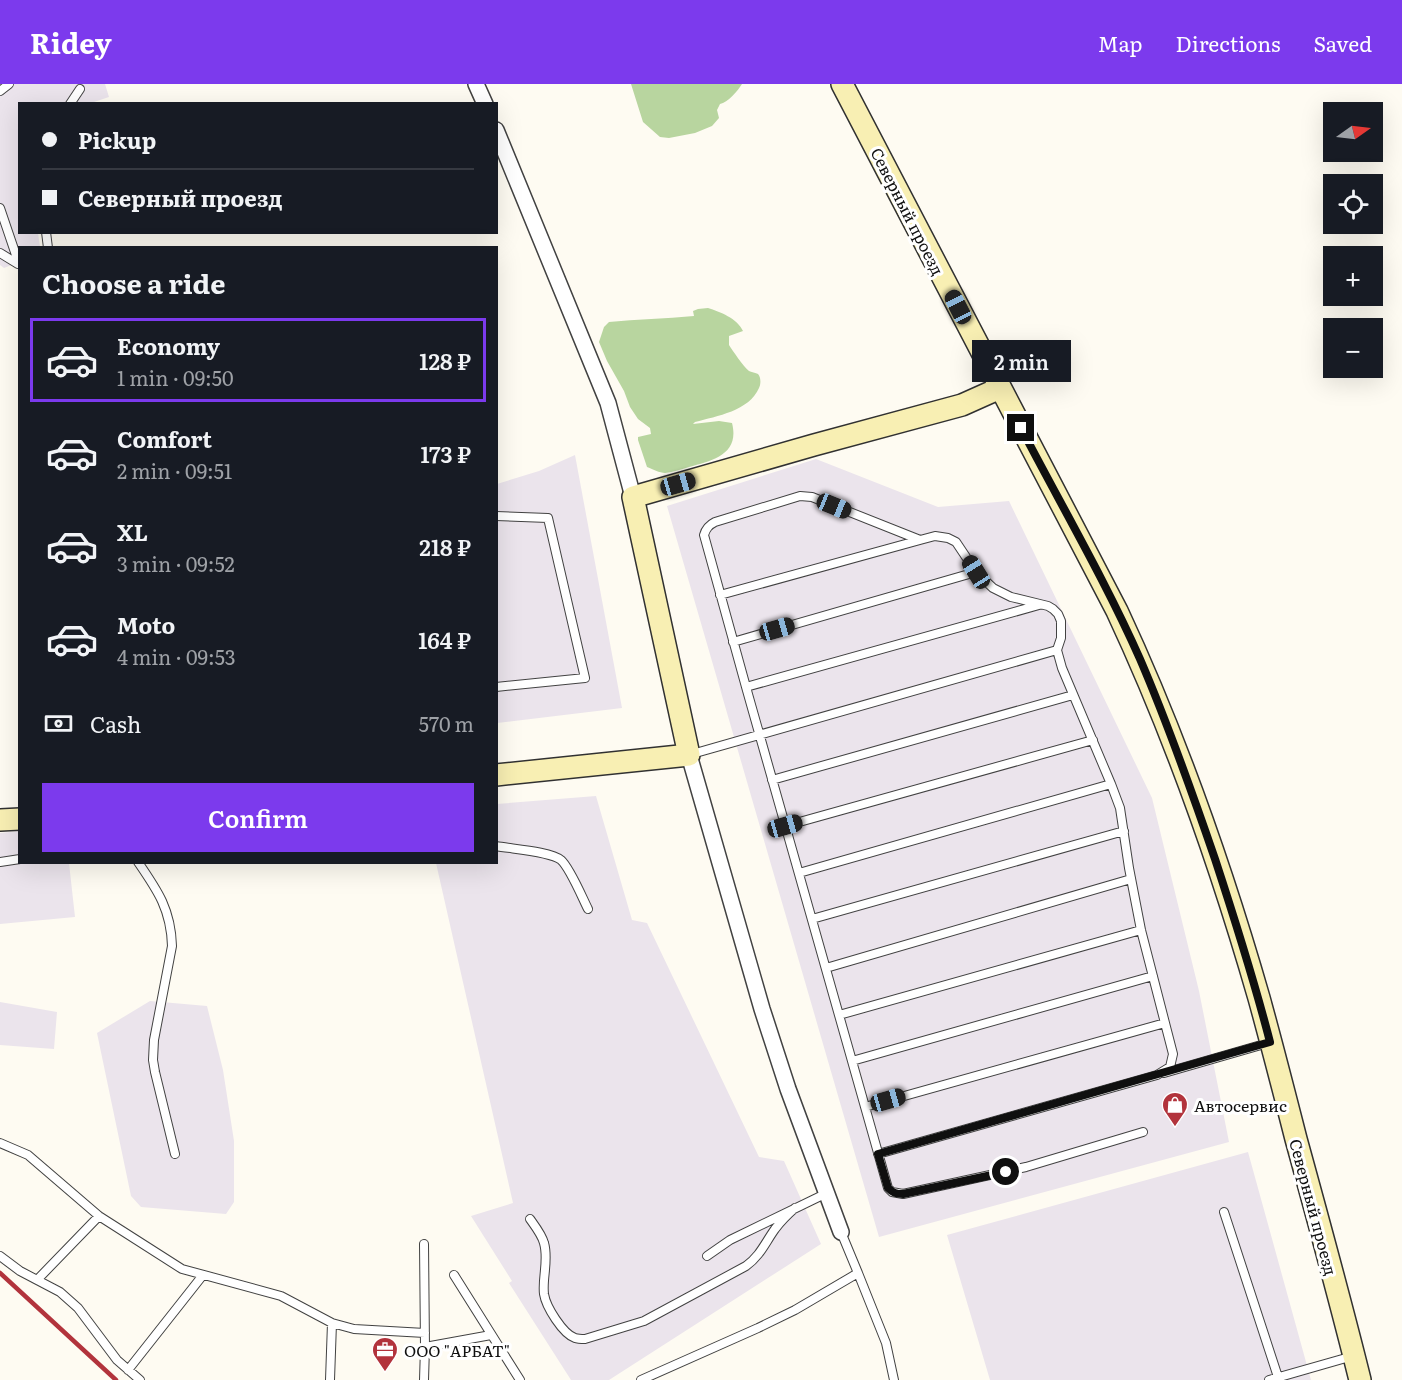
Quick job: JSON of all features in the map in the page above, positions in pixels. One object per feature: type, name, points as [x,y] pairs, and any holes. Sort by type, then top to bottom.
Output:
[{"type":"street","points":[[476,84],[484,102]]},
{"type":"street","name":"Северный проезд","points":[[842,84],[1117,611],[1156,698],[1228,898],[1259,999],[1360,1380]]},
{"type":"street","points":[[498,135],[608,403],[633,497],[689,755],[762,1009],[788,1089],[841,1232]]},
{"type":"street","points":[[633,497],[962,405],[1000,388]]},
{"type":"street","points":[[498,775],[689,755]]},
{"type":"street","points":[[0,820],[18,819]]},
{"type":"lane","points":[[71,102],[81,89]]},
{"type":"lane","points":[[0,208],[18,262]]},
{"type":"lane","points":[[0,253],[18,264]]},
{"type":"lane","points":[[920,540],[812,497],[800,496],[710,524],[704,535],[888,1188],[892,1192],[903,1194],[1026,1167],[1143,1132]]},
{"type":"lane","points":[[498,516],[548,519],[585,678],[498,687]]},
{"type":"lane","points":[[720,596],[934,536],[956,542],[976,572],[993,588],[1002,593],[1041,604],[1058,614],[1061,638],[1057,650],[1062,668],[1120,808],[1141,930],[1173,1054],[1170,1067],[1157,1075]]},
{"type":"lane","points":[[733,642],[976,572]]},
{"type":"lane","points":[[746,687],[1041,604]]},
{"type":"lane","points":[[689,755],[1057,650]]},
{"type":"lane","points":[[772,780],[1073,695]]},
{"type":"lane","points":[[785,826],[1093,740]]},
{"type":"lane","points":[[799,873],[1111,784]]},
{"type":"lane","points":[[812,919],[1124,831]]},
{"type":"lane","points":[[498,846],[547,854],[562,860],[588,909]]},
{"type":"lane","points":[[0,862],[18,859]]},
{"type":"lane","points":[[139,864],[162,899],[172,932],[172,946],[154,1040],[153,1060],[175,1154]]},
{"type":"lane","points":[[826,968],[1131,879]]},
{"type":"lane","points":[[839,1015],[1141,930]]},
{"type":"lane","points":[[852,1060],[1153,976]]},
{"type":"lane","points":[[865,1107],[1165,1023]]},
{"type":"lane","points":[[878,1154],[1270,1042]]},
{"type":"lane","points":[[0,1143],[28,1155],[99,1216],[182,1269],[281,1296],[332,1323],[354,1329],[424,1333]]},
{"type":"lane","points":[[707,1256],[730,1240],[826,1193]]},
{"type":"lane","points":[[530,1219],[544,1242],[546,1301],[561,1328],[568,1335],[576,1339],[585,1339],[644,1321],[746,1266],[760,1254],[784,1217],[795,1208]]},
{"type":"lane","points":[[1224,1212],[1278,1377]]},
{"type":"lane","points":[[38,1280],[99,1216]]},
{"type":"lane","points":[[841,1232],[886,1343],[894,1380]]},
{"type":"lane","points":[[424,1244],[424,1380]]},
{"type":"lane","points":[[0,1256],[20,1271],[60,1292],[78,1308],[117,1360],[140,1380]]},
{"type":"lane","points":[[640,1380],[795,1310],[858,1273]]},
{"type":"lane","points":[[128,1370],[203,1275]]},
{"type":"lane","points":[[454,1275],[520,1380]]},
{"type":"lane","points":[[330,1380],[332,1323]]},
{"type":"lane","points":[[425,1347],[491,1335]]},
{"type":"lane","points":[[1269,1380],[1354,1355]]},
{"type":"shaded area","points":[[0,84],[105,84],[109,97],[94,102],[18,102],[18,234],[38,234],[40,246],[18,246],[18,262],[4,268],[0,265]]},
{"type":"shaded area","points":[[575,455],[622,708],[498,723],[498,484],[539,471]]},
{"type":"shaded area","points":[[816,459],[938,507],[1009,501],[1152,798],[1199,991],[1229,1142],[879,1237],[667,506]]},
{"type":"shaded area","points":[[596,796],[632,920],[647,923],[759,1157],[784,1161],[821,1244],[609,1380],[571,1380],[509,1283],[512,1281],[471,1216],[513,1203],[436,864],[498,864],[498,804]]},
{"type":"shaded area","points":[[18,831],[18,864],[69,864],[75,917],[0,924],[0,833]]},
{"type":"shaded area","points":[[150,1001],[207,1006],[223,1070],[234,1141],[234,1202],[226,1214],[141,1207],[131,1196],[97,1033]]},
{"type":"shaded area","points":[[0,1002],[57,1012],[54,1049],[0,1045]]},
{"type":"shaded area","points":[[1248,1152],[1311,1380],[990,1380],[947,1235]]},
{"type":"green space","points":[[631,84],[742,84],[732,96],[720,104],[717,110],[719,118],[712,126],[695,133],[669,138],[660,137],[643,122]]},
{"type":"green space","points":[[708,308],[728,316],[740,326],[743,331],[729,336],[729,345],[749,371],[759,375],[760,386],[754,396],[740,407],[693,424],[719,421],[732,423],[732,442],[728,449],[715,459],[698,465],[671,472],[661,472],[647,467],[638,437],[651,434],[650,428],[638,419],[630,407],[599,342],[604,327],[609,322],[694,316],[693,311]]},
{"type":"railway","points":[[0,1273],[116,1380]]},
{"type":"place","name":"Автосервис","points":[[1175,1128]]},
{"type":"place","name":"ООО \"АРБАТ\"","points":[[385,1373]]},
{"type":"route","points":[[1006,1172],[897,1194],[888,1188],[878,1154],[1270,1042],[1228,898],[1180,757],[1139,657],[1117,611],[1021,428]]}]
